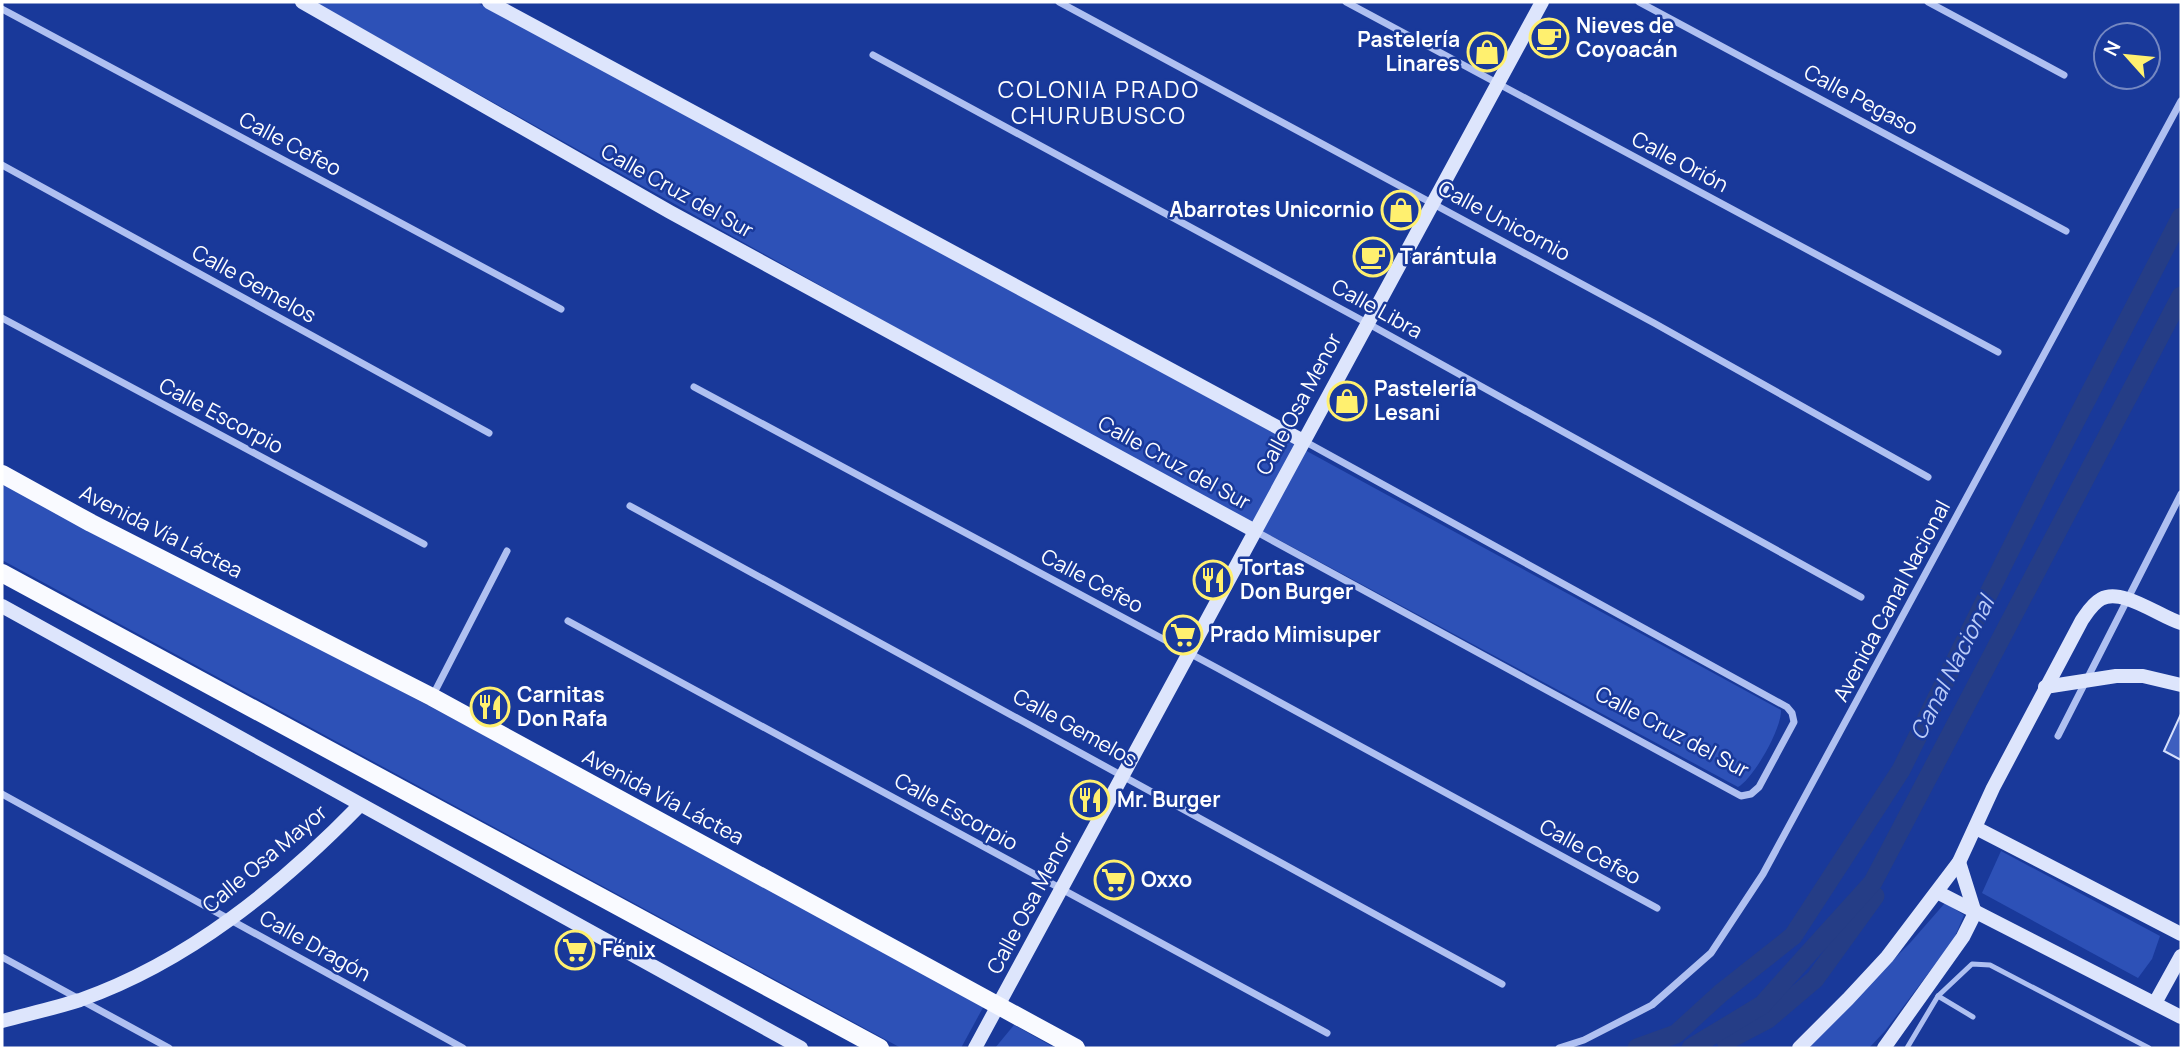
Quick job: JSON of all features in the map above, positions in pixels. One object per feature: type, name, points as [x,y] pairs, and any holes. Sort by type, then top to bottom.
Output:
[{"type":"main road","name":"Avenida Vía Láctea","points":[[2,474],[91,523],[432,697],[1076,1048]]},
{"type":"main road","points":[[2,572],[880,1048]]},
{"type":"street","name":"Calle Cruz del Sur","points":[[302,2],[670,212],[1741,796],[1751,794],[1759,787],[1794,722],[1787,706],[1303,441],[489,2]]},
{"type":"street","name":"Calle Unicornio","points":[[1059,2],[1654,323],[1928,477]]},
{"type":"street","name":"Calle Orión","points":[[1346,2],[1998,352]]},
{"type":"street","name":"Calle Osa Menor","points":[[975,1048],[1542,2]]},
{"type":"street","name":"Calle Pegaso","points":[[1639,2],[2066,231]]},
{"type":"street","points":[[1928,2],[2064,75]]},
{"type":"street","name":"Calle Cefeo","points":[[2,9],[561,309]]},
{"type":"street","name":"Calle Libra","points":[[873,55],[1367,323],[1861,597]]},
{"type":"street","name":"Avenida Canal Nacional","points":[[1559,1048],[1584,1040],[1651,1005],[1711,953],[1763,874],[2181,101]]},
{"type":"street","name":"Calle Gemelos","points":[[2,165],[489,433]]},
{"type":"street","name":"Calle Escorpio","points":[[2,318],[424,544]]},
{"type":"street","name":"Calle Cefeo","points":[[694,387],[1657,908]]},
{"type":"street","points":[[2058,736],[2181,494]]},
{"type":"street","name":"Calle Gemelos","points":[[631,506],[1502,984]]},
{"type":"street","points":[[432,697],[507,551]]},
{"type":"street","points":[[1799,1048],[1887,957],[1959,862],[1993,788],[2045,687],[2092,606],[2104,597],[2127,598],[2181,623]]},
{"type":"street","points":[[2,606],[801,1048]]},
{"type":"street","name":"Calle Escorpio","points":[[568,621],[1327,1033]]},
{"type":"street","points":[[2045,687],[2116,676],[2143,676],[2181,685]]},
{"type":"street","name":"Calle Dragón","points":[[2,794],[463,1048]]},
{"type":"street","name":"Calle Osa Mayor","points":[[2,1021],[80,1000],[147,971],[231,920],[317,849],[360,805]]},
{"type":"street","points":[[1976,828],[2181,933]]},
{"type":"street","points":[[1884,1048],[1963,937],[1975,913],[1959,862]]},
{"type":"street","points":[[1937,892],[2181,1017]]},
{"type":"street","points":[[2155,1003],[2181,956]]},
{"type":"street","points":[[2,957],[169,1048]]},
{"type":"lane","points":[[1907,1048],[1938,996],[1972,964],[1990,965],[2149,1048]]},
{"type":"lane","points":[[1938,996],[1973,1017]]},
{"type":"shaded area","points":[[314,2],[476,2],[790,169],[1781,710],[1772,740],[1752,774],[1738,787],[1234,517]]},
{"type":"shaded area","points":[[2,479],[986,1002],[961,1048],[901,1048],[2,560]]},
{"type":"shaded area","points":[[2001,851],[2160,936],[2152,959],[2138,978],[1982,893]]},
{"type":"shaded area","points":[[1945,903],[1964,915],[1954,939],[1885,1031],[1869,1048],[1805,1048],[1910,943]]},
{"type":"shaded area","points":[[1014,1025],[1055,1048],[995,1048]]},
{"type":"building","points":[[2181,714],[2181,760],[2164,751]]},
{"type":"waterway","name":"Canal Nacional","points":[[1637,1048],[1676,1034],[1721,993],[1793,936],[1901,770],[2044,482],[2181,217]]},
{"type":"waterway","name":"Canal Nacional","points":[[1691,1048],[1762,1005],[1873,882],[2181,296]]},
{"type":"waterway","name":"Canal Nacional","points":[[1726,1041],[1768,1019],[1815,979],[1875,896]]},
{"type":"place","name":"Nieves de Coyoacán","points":[[1549,38]]},
{"type":"place","name":"Pastelería Linares","points":[[1487,52]]},
{"type":"place","name":"Abarrotes Unicornio","points":[[1401,210]]},
{"type":"place","name":"Tarántula","points":[[1373,257]]},
{"type":"place","name":"Pastelería Lesani","points":[[1347,401]]},
{"type":"place","name":"Tortas Don Burger","points":[[1213,580]]},
{"type":"place","name":"Prado Mimisuper","points":[[1183,635]]},
{"type":"place","name":"Carnitas Don Rafa","points":[[490,707]]},
{"type":"place","name":"Mr. Burger","points":[[1090,800]]},
{"type":"place","name":"Oxxo","points":[[1114,880]]},
{"type":"place","name":"Fénix","points":[[575,950]]},
{"type":"district","name":"COLONIA PRADO CHURUBUSCO","points":[[1099,103]]}]
